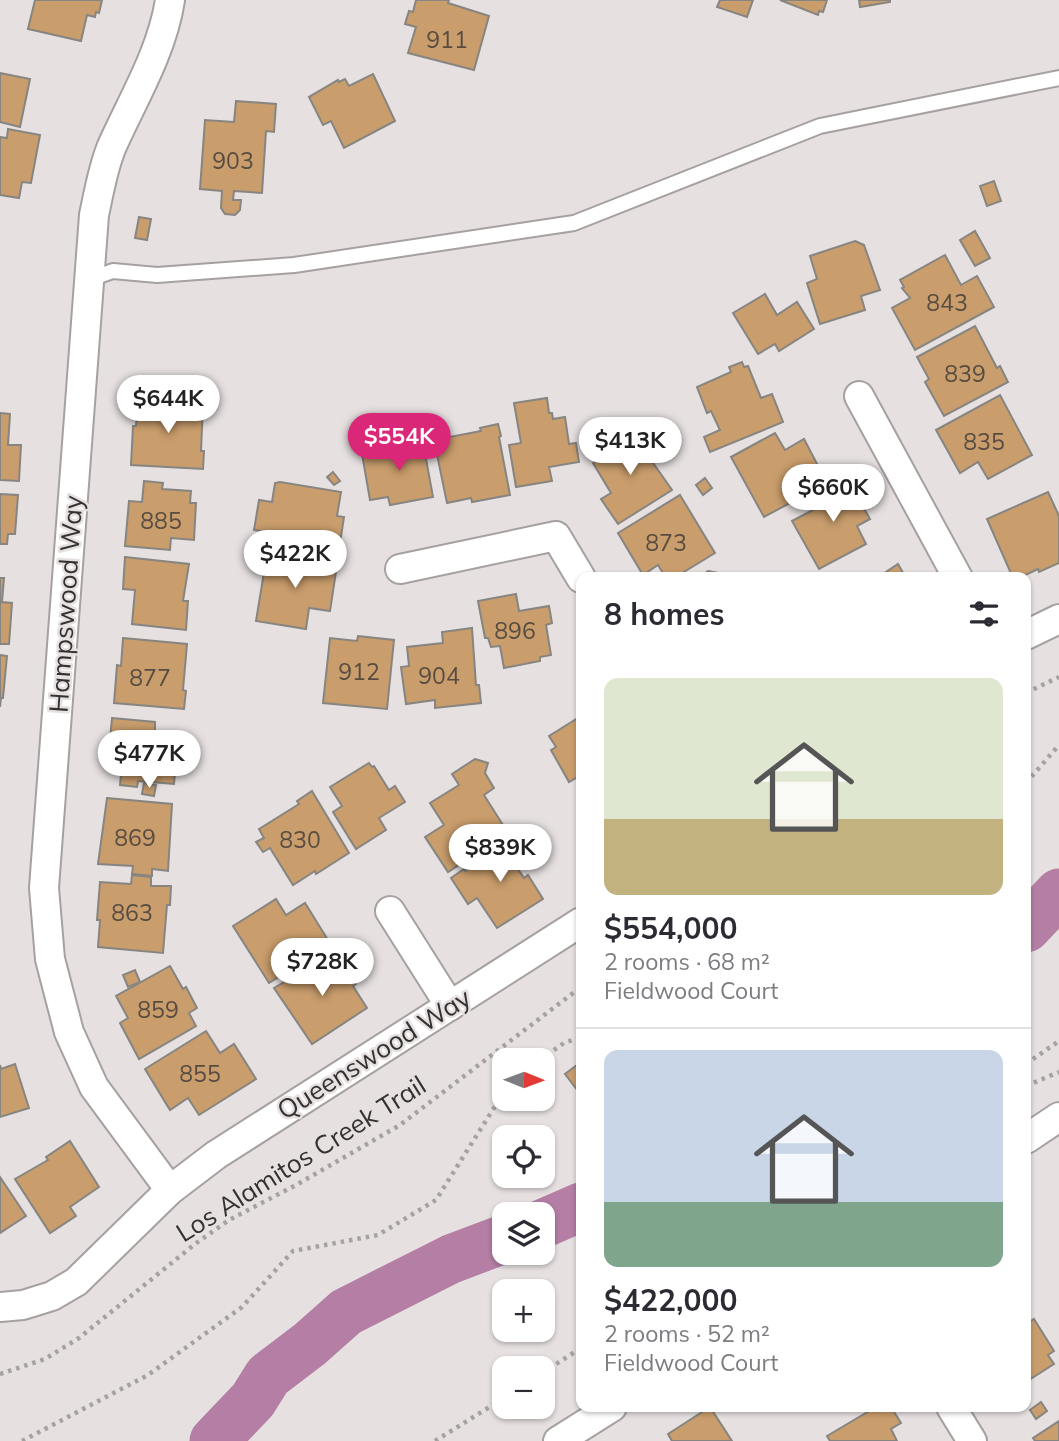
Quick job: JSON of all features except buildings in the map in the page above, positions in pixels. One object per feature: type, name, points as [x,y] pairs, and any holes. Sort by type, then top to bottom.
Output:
[{"type":"street","name":"Hampswood Way","points":[[170,0],[167,18],[146,76],[110,149],[94,215],[87,280],[74,501],[44,888],[50,958],[69,1032],[94,1087],[170,1190]]},
{"type":"street","points":[[859,396],[955,572]]},
{"type":"street","points":[[400,569],[556,536],[577,572]]},
{"type":"street","points":[[1031,633],[1059,619]]},
{"type":"street","points":[[390,911],[450,1006]]},
{"type":"street","name":"Queenswood Way","points":[[0,1307],[23,1305],[52,1296],[76,1282],[170,1190],[216,1155],[576,925]]},
{"type":"street","points":[[1031,1136],[1059,1117]]},
{"type":"street","points":[[573,1437],[605,1412]]},
{"type":"street","points":[[953,1412],[972,1441]]},
{"type":"lane","points":[[87,280],[113,271],[157,275],[294,265],[574,223],[820,127],[1059,78]]},
{"type":"path","points":[[1031,691],[1059,677]]},
{"type":"path","points":[[1031,777],[1059,745]]},
{"type":"path","name":"Los Alamitos Creek Trail","points":[[0,1374],[45,1359],[79,1338],[195,1244],[229,1220],[400,1125],[576,991]]},
{"type":"path","points":[[555,1049],[576,1039]]},
{"type":"path","points":[[1031,1061],[1059,1041]]},
{"type":"path","points":[[1031,1084],[1059,1072]]},
{"type":"path","points":[[22,1441],[148,1375],[242,1307],[293,1251],[378,1235],[436,1200],[492,1111]]},
{"type":"path","points":[[555,1365],[576,1351]]},
{"type":"path","points":[[435,1441],[492,1405]]},
{"type":"waterway","points":[[1031,923],[1059,893]]},
{"type":"waterway","points":[[555,1218],[576,1209]]},
{"type":"waterway","points":[[214,1441],[253,1400],[268,1376],[346,1312],[451,1259],[492,1244]]}]
